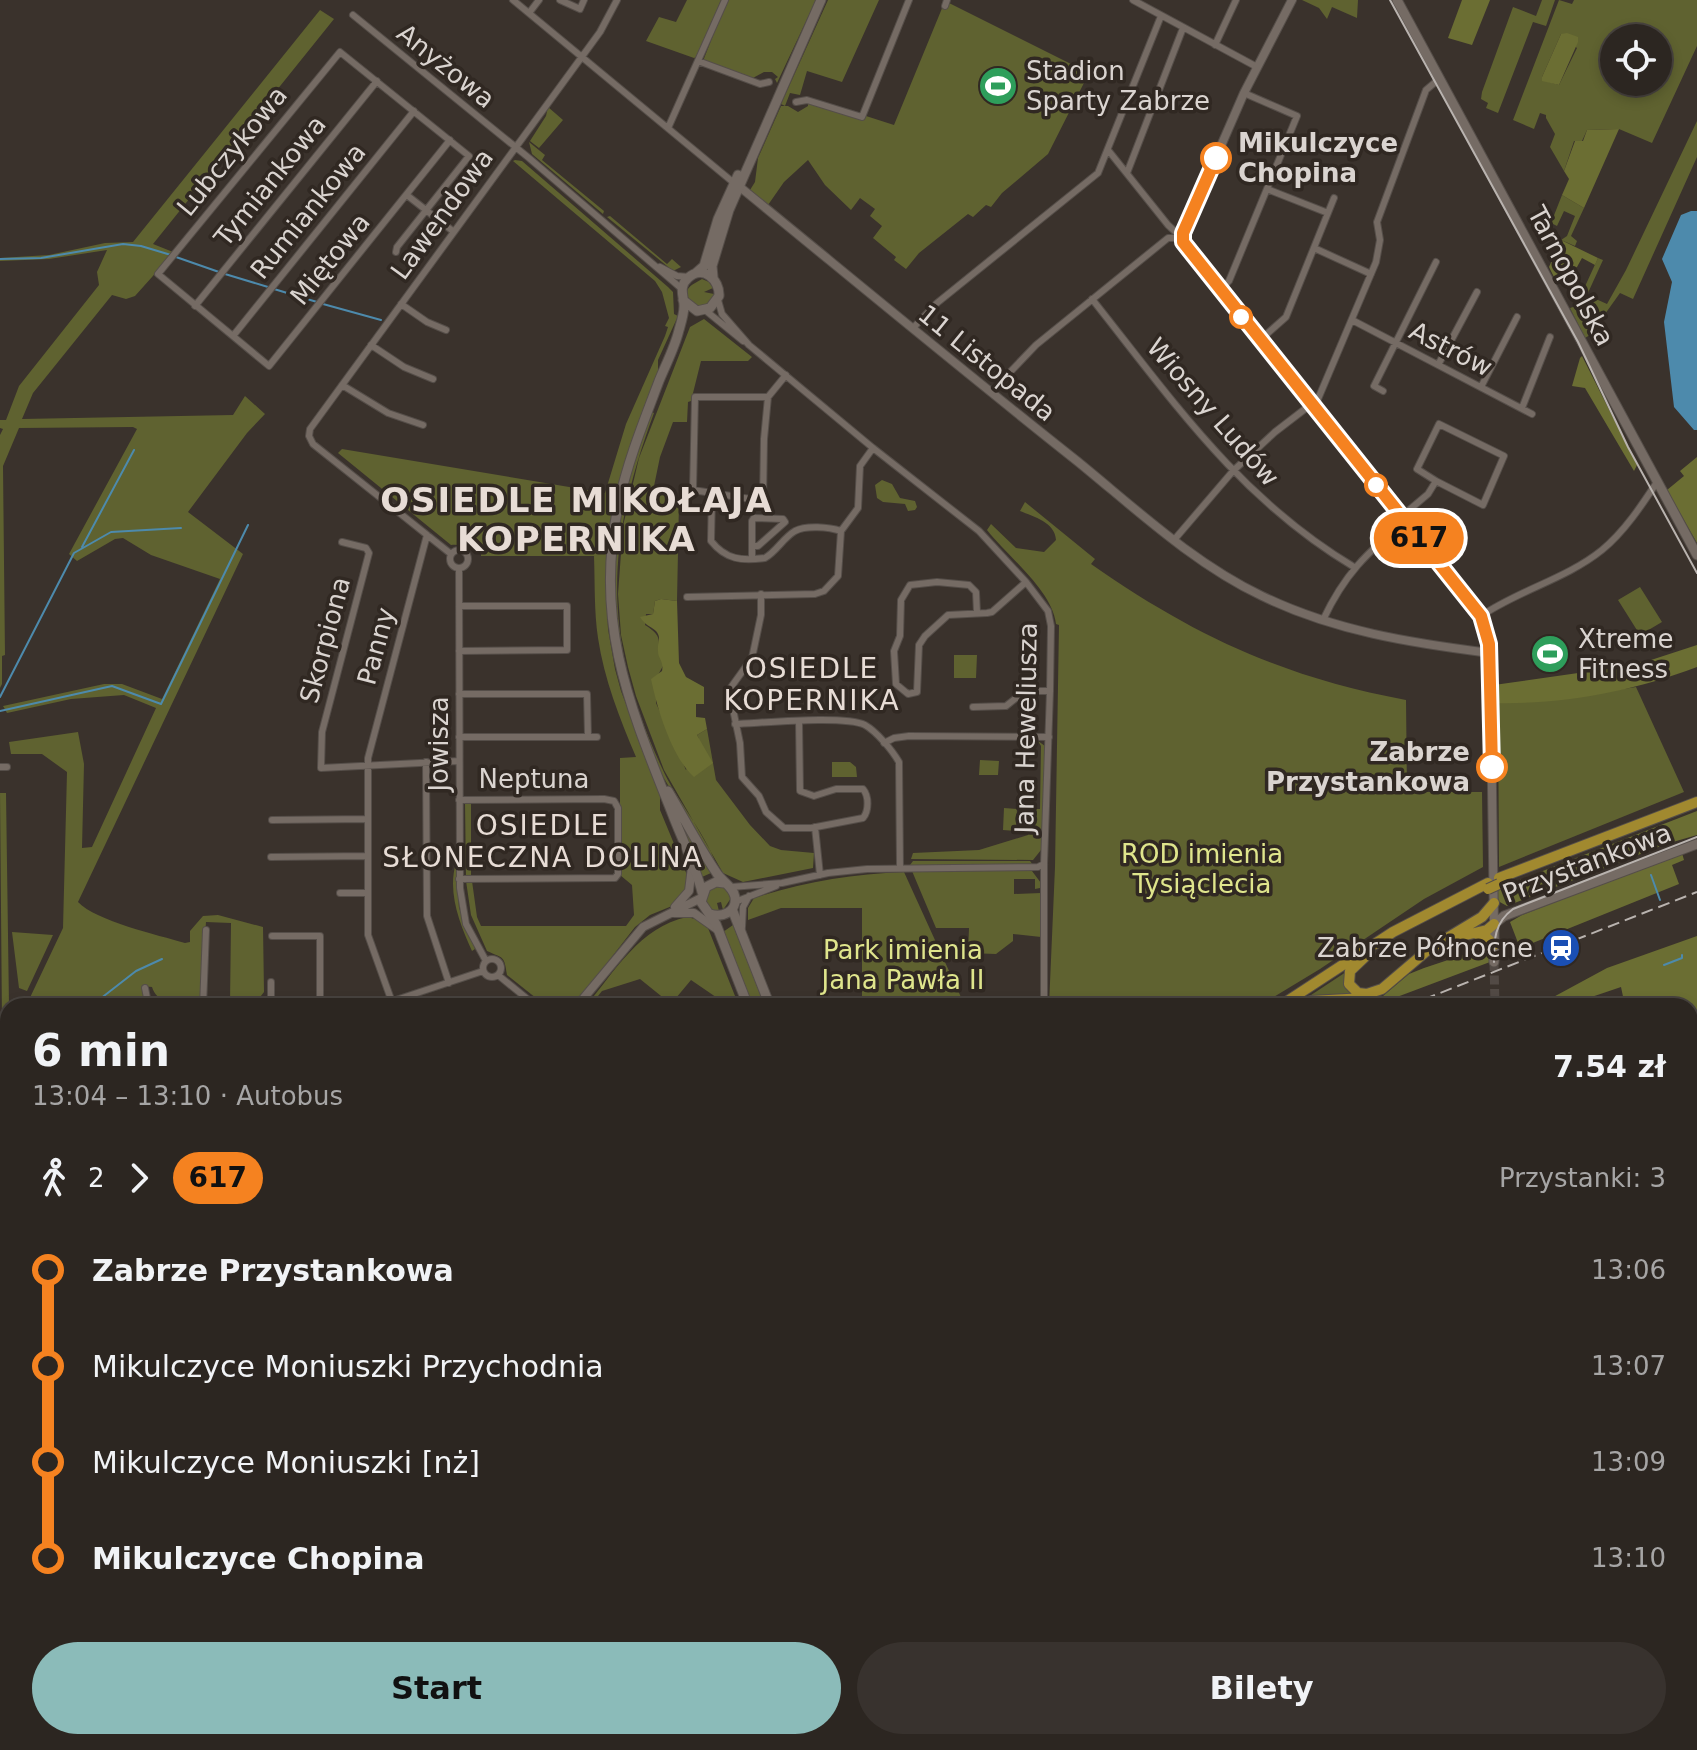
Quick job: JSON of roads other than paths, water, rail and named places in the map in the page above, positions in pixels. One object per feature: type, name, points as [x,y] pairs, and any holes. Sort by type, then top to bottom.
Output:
[{"type":"main road","points":[[745,998],[719,931],[704,902],[631,708],[619,668],[612,626],[610,566],[616,512],[627,471],[679,331],[682,289],[692,275],[704,266],[718,219],[737,185],[821,0]]},
{"type":"main road","name":"Tarnopolska","points":[[1395,0],[1697,555]]},
{"type":"main road","points":[[679,331],[701,310],[718,300],[719,287],[713,277],[712,266],[737,185]]},
{"type":"main road","points":[[692,275],[705,273],[713,277]]},
{"type":"main road","points":[[683,300],[701,310]]},
{"type":"main road","points":[[656,771],[716,872],[729,886],[743,938],[767,998]]},
{"type":"main road","points":[[1292,998],[1407,923],[1493,883],[1697,805]]},
{"type":"main road","name":"Przystankowa","points":[[1494,924],[1504,916],[1697,844]]},
{"type":"main road","points":[[704,902],[706,887],[716,882],[729,886]]},
{"type":"main road","points":[[1302,998],[1372,951],[1493,883]]},
{"type":"main road","points":[[704,902],[719,916],[733,905]]},
{"type":"main road","points":[[1372,951],[1350,971],[1349,984],[1358,993],[1367,994],[1382,989],[1429,949],[1486,914],[1494,903]]},
{"type":"main road","points":[[1477,920],[1494,924]]},
{"type":"main road","points":[[1349,998],[1375,996],[1444,943],[1487,930],[1494,924]]},
{"type":"main road","points":[[1494,924],[1494,962]]},
{"type":"main road","points":[[1475,934],[1486,937],[1494,945]]},
{"type":"street","name":"11 Listopada","points":[[513,0],[1174,540],[1234,582],[1323,620],[1396,640],[1490,653]]},
{"type":"street","points":[[529,13],[539,0]]},
{"type":"street","points":[[560,0],[580,9],[584,0]]},
{"type":"street","name":"Lawendowa","points":[[427,535],[313,444],[310,429],[582,57],[617,0]]},
{"type":"street","points":[[668,128],[725,0]]},
{"type":"street","points":[[796,102],[807,100],[862,117],[909,0]]},
{"type":"street","points":[[1133,0],[1257,67]]},
{"type":"street","points":[[1215,45],[1236,0]]},
{"type":"street","points":[[1182,238],[1244,93],[1292,0]]},
{"type":"street","name":"Anyżowa","points":[[353,15],[515,148]]},
{"type":"street","points":[[1100,170],[1161,16]]},
{"type":"street","points":[[1124,170],[1183,28]]},
{"type":"street","name":"Lubczykowa","points":[[233,336],[158,274],[337,53],[343,53],[450,140]]},
{"type":"street","points":[[698,61],[760,84],[769,82]]},
{"type":"street","points":[[1174,540],[1233,471],[1319,397],[1371,274],[1380,246],[1377,222],[1426,90],[1439,79]]},
{"type":"street","name":"Tymiankowa","points":[[195,306],[377,81]]},
{"type":"street","points":[[1220,290],[1229,281],[1297,116],[1244,93]]},
{"type":"street","name":"Rumiankowa","points":[[233,336],[414,111]]},
{"type":"street","points":[[396,252],[470,158],[450,140]]},
{"type":"street","name":"Miętowa","points":[[233,336],[269,366],[450,140]]},
{"type":"street","points":[[515,148],[682,289]]},
{"type":"street","points":[[1108,150],[1182,238],[1187,249],[1481,616],[1487,629],[1490,653],[1494,924]]},
{"type":"street","points":[[913,328],[937,303],[1100,170],[1111,163],[1124,170]]},
{"type":"street","points":[[1267,189],[1328,213]]},
{"type":"street","points":[[408,196],[454,232]]},
{"type":"street","points":[[1260,340],[1284,319],[1334,198]]},
{"type":"street","points":[[1168,225],[1181,228],[1188,221]]},
{"type":"street","points":[[1168,225],[1168,238]]},
{"type":"street","points":[[991,392],[1018,362],[1092,299],[1168,238],[1182,238]]},
{"type":"street","points":[[1314,248],[1371,274]]},
{"type":"street","points":[[1383,391],[1374,386],[1436,262]]},
{"type":"street","points":[[653,263],[677,276],[692,275]]},
{"type":"street","points":[[1438,365],[1477,292]]},
{"type":"street","name":"Wiosny Ludów","points":[[1092,299],[1233,471],[1287,522],[1354,567]]},
{"type":"street","name":"Jana Heweliusza","points":[[718,300],[719,311],[749,345]]},
{"type":"street","name":"Lawendowa","points":[[401,304],[427,322],[446,330]]},
{"type":"street","name":"Jana Heweliusza","points":[[701,310],[749,345],[979,531],[1045,605],[1050,616],[1050,691],[1044,864],[1044,998]]},
{"type":"street","points":[[1481,387],[1517,317]]},
{"type":"street","name":"Astrów","points":[[1352,320],[1532,414]]},
{"type":"street","points":[[1522,408],[1550,337]]},
{"type":"street","points":[[371,345],[404,367],[433,379]]},
{"type":"street","points":[[768,397],[695,397],[693,490],[763,501],[768,397],[786,375]]},
{"type":"street","points":[[342,385],[388,413],[423,425]]},
{"type":"street","points":[[1439,424],[1504,456],[1483,505],[1436,481],[1417,469],[1439,424]]},
{"type":"street","points":[[687,597],[815,594],[824,591],[839,572],[841,531],[858,508],[860,466],[873,448]]},
{"type":"street","points":[[1323,620],[1337,591],[1354,567],[1431,491],[1436,481]]},
{"type":"street","points":[[1481,616],[1564,574],[1601,551],[1614,539],[1657,482]]},
{"type":"street","points":[[712,494],[711,541],[727,557],[752,559],[769,556],[800,529],[841,531]]},
{"type":"street","points":[[752,546],[758,546],[785,522],[770,517],[754,518],[752,546],[752,559]]},
{"type":"street","points":[[427,535],[451,554],[462,550],[468,559]]},
{"type":"street","name":"Panny","points":[[391,998],[368,935],[368,767],[371,745],[427,535]]},
{"type":"street","name":"Skorpiona","points":[[342,542],[366,548],[369,553],[322,732],[321,768],[368,767]]},
{"type":"street","name":"Jowisza","points":[[451,554],[450,563],[459,569],[459,879],[466,924],[486,961],[492,959],[499,962],[501,968],[498,975]]},
{"type":"street","points":[[468,559],[478,559]]},
{"type":"street","points":[[459,569],[468,559]]},
{"type":"street","points":[[977,613],[976,592],[969,585],[912,583],[901,600],[894,680],[908,694],[915,693],[918,689],[919,645],[929,631],[948,615],[977,613],[995,610],[1026,582]]},
{"type":"street","points":[[761,594],[761,615],[752,658],[729,690],[741,748],[742,777],[759,796],[764,809],[784,828],[815,827],[863,818],[867,812],[866,794],[860,789],[836,789],[814,796],[802,794],[799,722]]},
{"type":"street","points":[[459,606],[567,606],[567,650],[459,651]]},
{"type":"street","points":[[973,707],[1006,706],[1025,691],[1050,691]]},
{"type":"street","points":[[459,694],[587,694],[588,737]]},
{"type":"street","points":[[735,724],[847,721],[863,724],[884,743],[900,767],[900,868]]},
{"type":"street","points":[[884,743],[909,736],[1049,737]]},
{"type":"street","points":[[459,737],[597,737]]},
{"type":"street","points":[[368,767],[459,761]]},
{"type":"street","points":[[426,762],[427,916],[449,983]]},
{"type":"street","name":"Neptuna","points":[[459,800],[614,801],[618,808],[618,874],[615,878],[459,879]]},
{"type":"street","points":[[272,820],[368,819]]},
{"type":"street","points":[[815,827],[820,875]]},
{"type":"street","points":[[271,857],[368,856]]},
{"type":"street","points":[[584,998],[636,934],[685,899],[692,881],[691,861]]},
{"type":"street","points":[[729,886],[747,888],[820,875],[900,868],[1038,867],[1044,864]]},
{"type":"street","points":[[733,905],[749,895],[782,883]]},
{"type":"street","points":[[340,893],[368,893]]},
{"type":"street","points":[[743,938],[742,911],[749,895]]},
{"type":"street","points":[[665,915],[704,902]]},
{"type":"street","points":[[665,915],[694,913],[719,931]]},
{"type":"street","points":[[203,998],[206,930]]},
{"type":"street","points":[[272,936],[320,936],[320,998]]},
{"type":"street","points":[[404,998],[483,971],[486,961]]},
{"type":"street","name":"Jowisza","points":[[483,971],[488,977],[498,975]]},
{"type":"street","name":"Jowisza","points":[[498,975],[526,998]]},
{"type":"street","points":[[271,982],[271,998]]},
{"type":"street","points":[[145,988],[147,998]]},
{"type":"water","points":[[1697,211],[1697,430],[1674,407],[1664,322],[1672,282],[1662,259],[1681,215]]},
{"type":"waterway","points":[[0,259],[41,258],[123,244],[171,255]]},
{"type":"waterway","points":[[176,257],[219,272]]},
{"type":"waterway","points":[[225,274],[268,287]]},
{"type":"waterway","points":[[274,289],[317,302]]},
{"type":"waterway","points":[[323,304],[381,320]]},
{"type":"waterway","points":[[82,547],[134,450]]},
{"type":"waterway","points":[[0,711],[112,686],[161,704],[248,525]]},
{"type":"waterway","points":[[0,697],[74,553],[111,532],[181,528]]},
{"type":"waterway","points":[[1651,875],[1660,900]]},
{"type":"waterway","points":[[1664,965],[1682,958],[1682,955]]},
{"type":"waterway","points":[[101,998],[136,971],[162,959]]},
{"type":"tunnel","points":[[1494,962],[1495,998]]},
{"type":"tram line","points":[[1390,0],[1578,342],[1628,447],[1697,573]]},
{"type":"tram line","points":[[1494,962],[1499,926],[1513,909],[1697,837]]},
{"type":"railway","points":[[1427,998],[1697,892]]},
{"type":"place","name":"Stadion Sparty Zabrze","points":[[998,86]]},
{"type":"place","name":"Mikulczyce Chopina","points":[[1216,158]]},
{"type":"place","name":"Xtreme Fitness","points":[[1550,654]]},
{"type":"place","name":"Zabrze Przystankowa","points":[[1492,767]]},
{"type":"place","name":"Zabrze Północne","points":[[1561,948]]},
{"type":"district","name":"OSIEDLE MIKOŁAJA KOPERNIKA","points":[[577,520]]},
{"type":"district","name":"OSIEDLE KOPERNIKA","points":[[812,684]]},
{"type":"district","name":"OSIEDLE SŁONECZNA DOLINA","points":[[543,841]]},
{"type":"park label","name":"ROD imienia Tysiąclecia","points":[[1202,869]]},
{"type":"park label","name":"Park imienia Jana Pawła II","points":[[903,965]]}]
